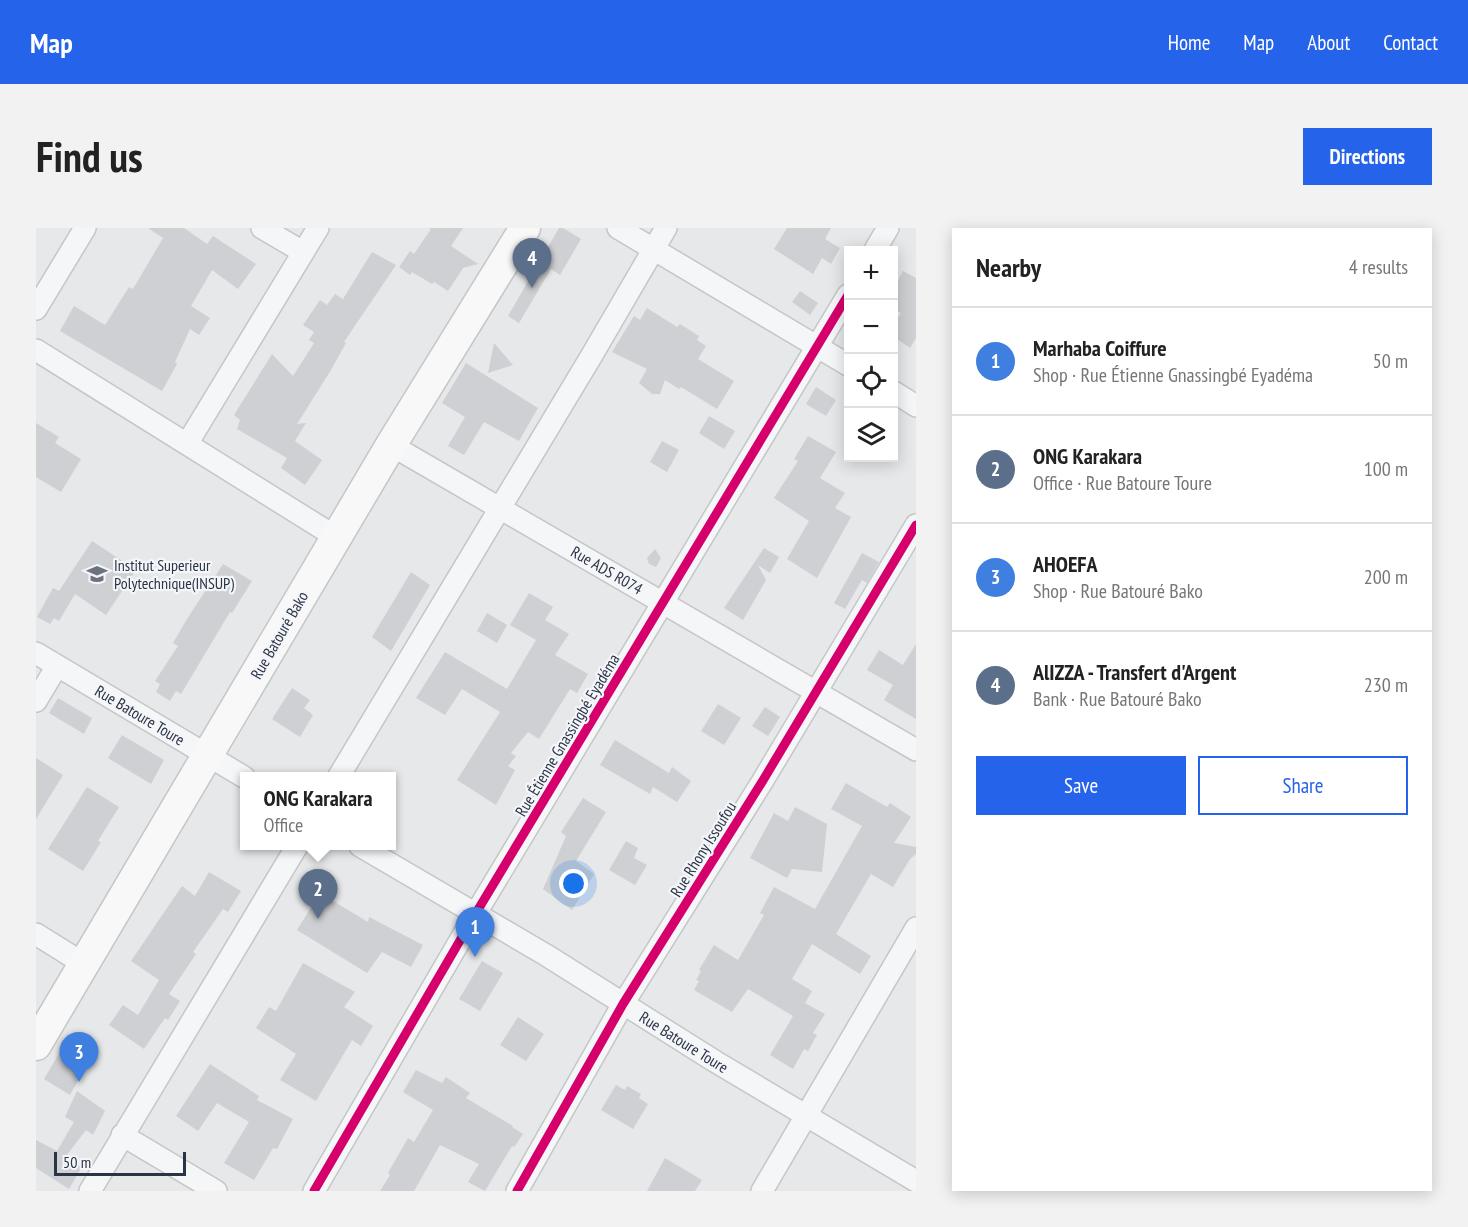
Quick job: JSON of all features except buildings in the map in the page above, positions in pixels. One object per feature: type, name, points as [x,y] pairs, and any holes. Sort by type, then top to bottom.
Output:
[{"type":"main road","name":"Rue Batouré Bako","points":[[36,1045],[391,445],[525,228]]},
{"type":"street","points":[[36,309],[86,228]]},
{"type":"street","points":[[262,228],[303,252]]},
{"type":"street","points":[[188,444],[318,228]]},
{"type":"street","points":[[618,228],[844,362]]},
{"type":"street","points":[[342,772],[666,228]]},
{"type":"street","points":[[877,246],[888,228]]},
{"type":"street","name":"Rue Étienne Gnassingbé Eyadéma","points":[[314,1191],[476,913],[846,300]]},
{"type":"street","points":[[36,350],[336,537]]},
{"type":"street","points":[[898,395],[916,406]]},
{"type":"street","name":"Rue ADS R074","points":[[391,445],[916,750]]},
{"type":"street","name":"Rue Rhony Issoufou","points":[[517,1191],[624,1004],[762,782],[916,525]]},
{"type":"street","name":"Rue Batoure Toure","points":[[36,654],[240,775]]},
{"type":"street","points":[[36,701],[57,666]]},
{"type":"street","points":[[90,1191],[295,850]]},
{"type":"street","name":"Rue Batoure Toure","points":[[367,850],[476,913],[916,1181]]},
{"type":"street","points":[[762,1191],[916,928]]},
{"type":"street","points":[[36,934],[84,964]]},
{"type":"street","points":[[122,1135],[216,1191]]},
{"type":"cycle path","points":[[314,1191],[476,913],[845,300]]},
{"type":"cycle path","points":[[517,1191],[623,1004],[762,782],[916,525]]},
{"type":"place","name":"AlIZZA - Transfert d'Argent","points":[[532,288]]},
{"type":"place","name":"Institut Superieur Polytechnique(INSUP)","points":[[97,574]]},
{"type":"place","name":"ONG Karakara","points":[[318,919]]},
{"type":"place","name":"Marhaba Coiffure","points":[[475,957]]},
{"type":"place","name":"AHOEFA","points":[[79,1082]]}]
